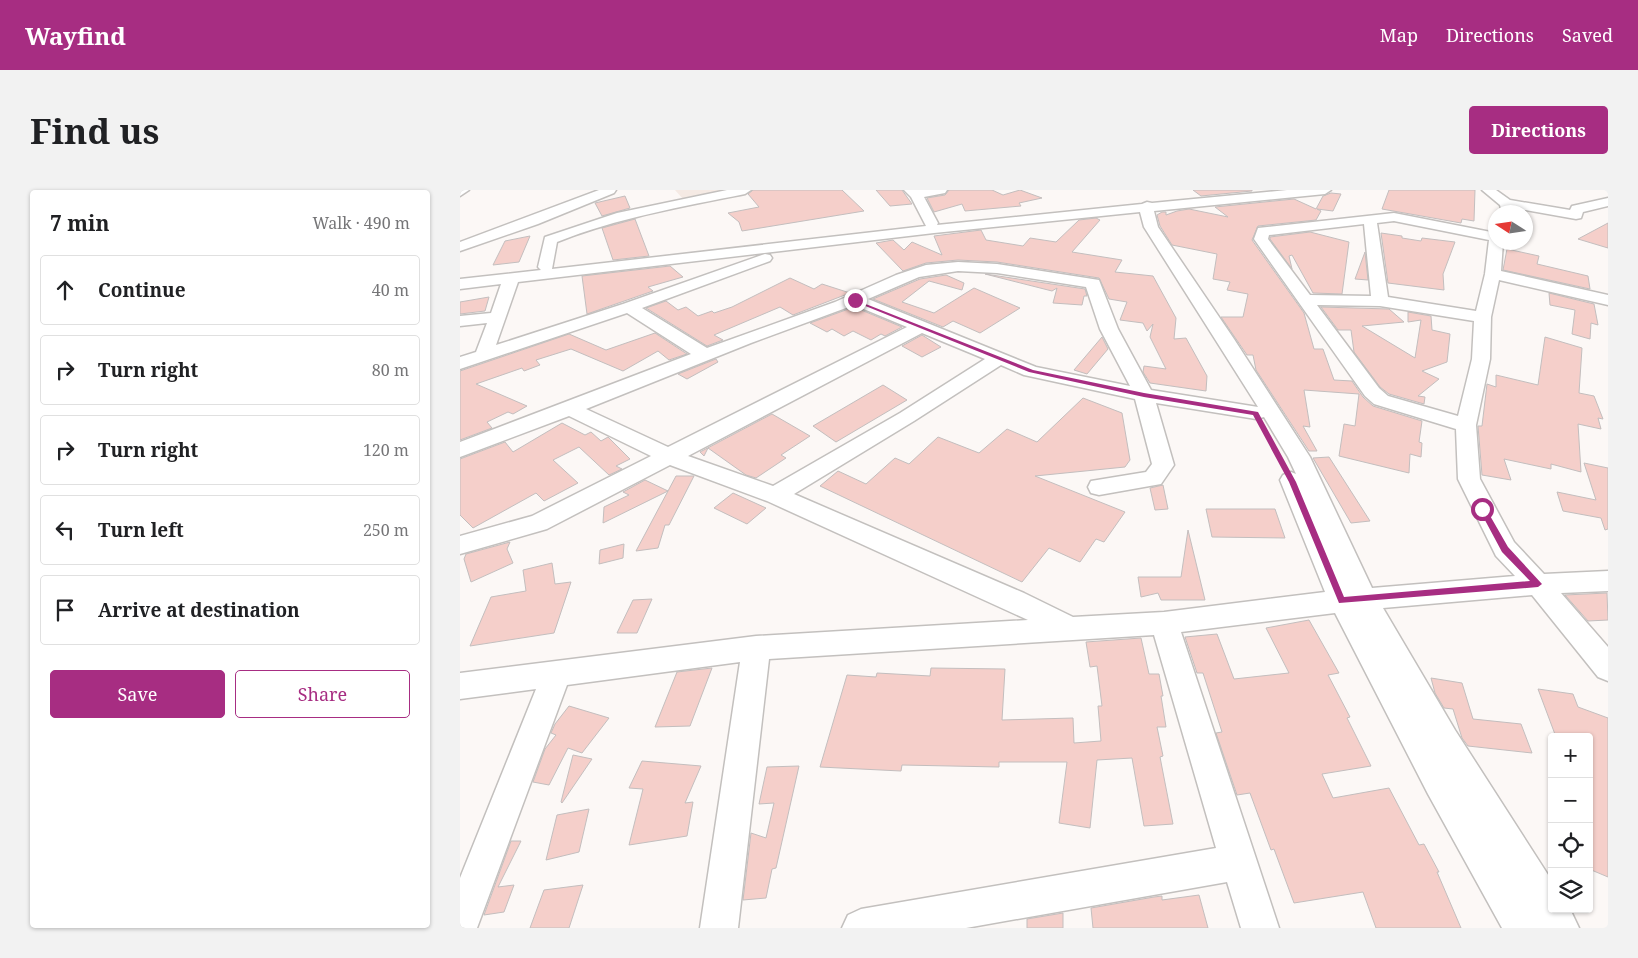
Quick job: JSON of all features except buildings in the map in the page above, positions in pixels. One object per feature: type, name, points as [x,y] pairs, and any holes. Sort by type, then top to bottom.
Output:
[{"type":"street","points":[[460,247],[533,221],[610,190]]},
{"type":"street","points":[[546,267],[550,240],[575,229],[631,212],[745,190]]},
{"type":"street","points":[[930,223],[913,193],[941,190]]},
{"type":"street","points":[[460,284],[800,242],[930,223],[1136,208],[1273,190]]},
{"type":"street","points":[[460,278],[546,267],[1325,190]]},
{"type":"street","points":[[1488,190],[1504,205]]},
{"type":"street","points":[[1533,211],[1576,215],[1577,209],[1608,202]]},
{"type":"street","points":[[1136,208],[1134,217],[1256,413],[1353,600],[1440,783],[1523,928]]},
{"type":"street","points":[[1136,208],[1148,220],[1151,228],[1235,355],[1299,457],[1353,600],[1444,740],[1560,928]]},
{"type":"street","points":[[460,236],[503,217]]},
{"type":"street","points":[[1466,425],[1380,400],[1372,392],[1261,239],[1263,231],[1394,217],[1410,218],[1488,234]]},
{"type":"street","points":[[1370,219],[1380,301]]},
{"type":"street","points":[[460,363],[629,307],[800,242]]},
{"type":"street","points":[[1495,250],[1493,274],[1483,317],[1480,360],[1466,425],[1469,479],[1482,509],[1505,549],[1538,584],[1608,668]]},
{"type":"street","points":[[460,450],[571,409],[704,354],[855,300],[903,278],[938,268],[981,267],[1093,283],[1109,329],[1144,395],[1163,465],[1153,479],[1098,487]]},
{"type":"street","points":[[1493,274],[1608,300]]},
{"type":"street","points":[[484,355],[496,316],[511,279]]},
{"type":"street","points":[[855,300],[1031,371],[1144,395],[1256,413]]},
{"type":"street","points":[[1305,300],[1380,301],[1483,317]]},
{"type":"street","points":[[629,307],[704,354]]},
{"type":"street","points":[[460,321],[496,316]]},
{"type":"street","points":[[460,545],[539,523],[920,327]]},
{"type":"street","points":[[775,495],[908,417],[998,358]]},
{"type":"street","points":[[571,409],[670,457],[775,495],[1015,601],[1069,628]]},
{"type":"street","points":[[460,686],[557,672],[756,648],[1069,628],[1164,624],[1353,600],[1538,584],[1608,581]]},
{"type":"street","points":[[1164,624],[1260,928]]},
{"type":"street","points":[[719,928],[756,648]]},
{"type":"street","points":[[460,924],[557,672]]},
{"type":"street","points":[[861,928],[1238,862]]},
{"type":"shaded area","points":[[675,190],[728,190],[683,199]]},
{"type":"route","points":[[855,300],[1031,371],[1144,395],[1256,413],[1292,482],[1342,601],[1538,584],[1505,549],[1482,509]]}]
